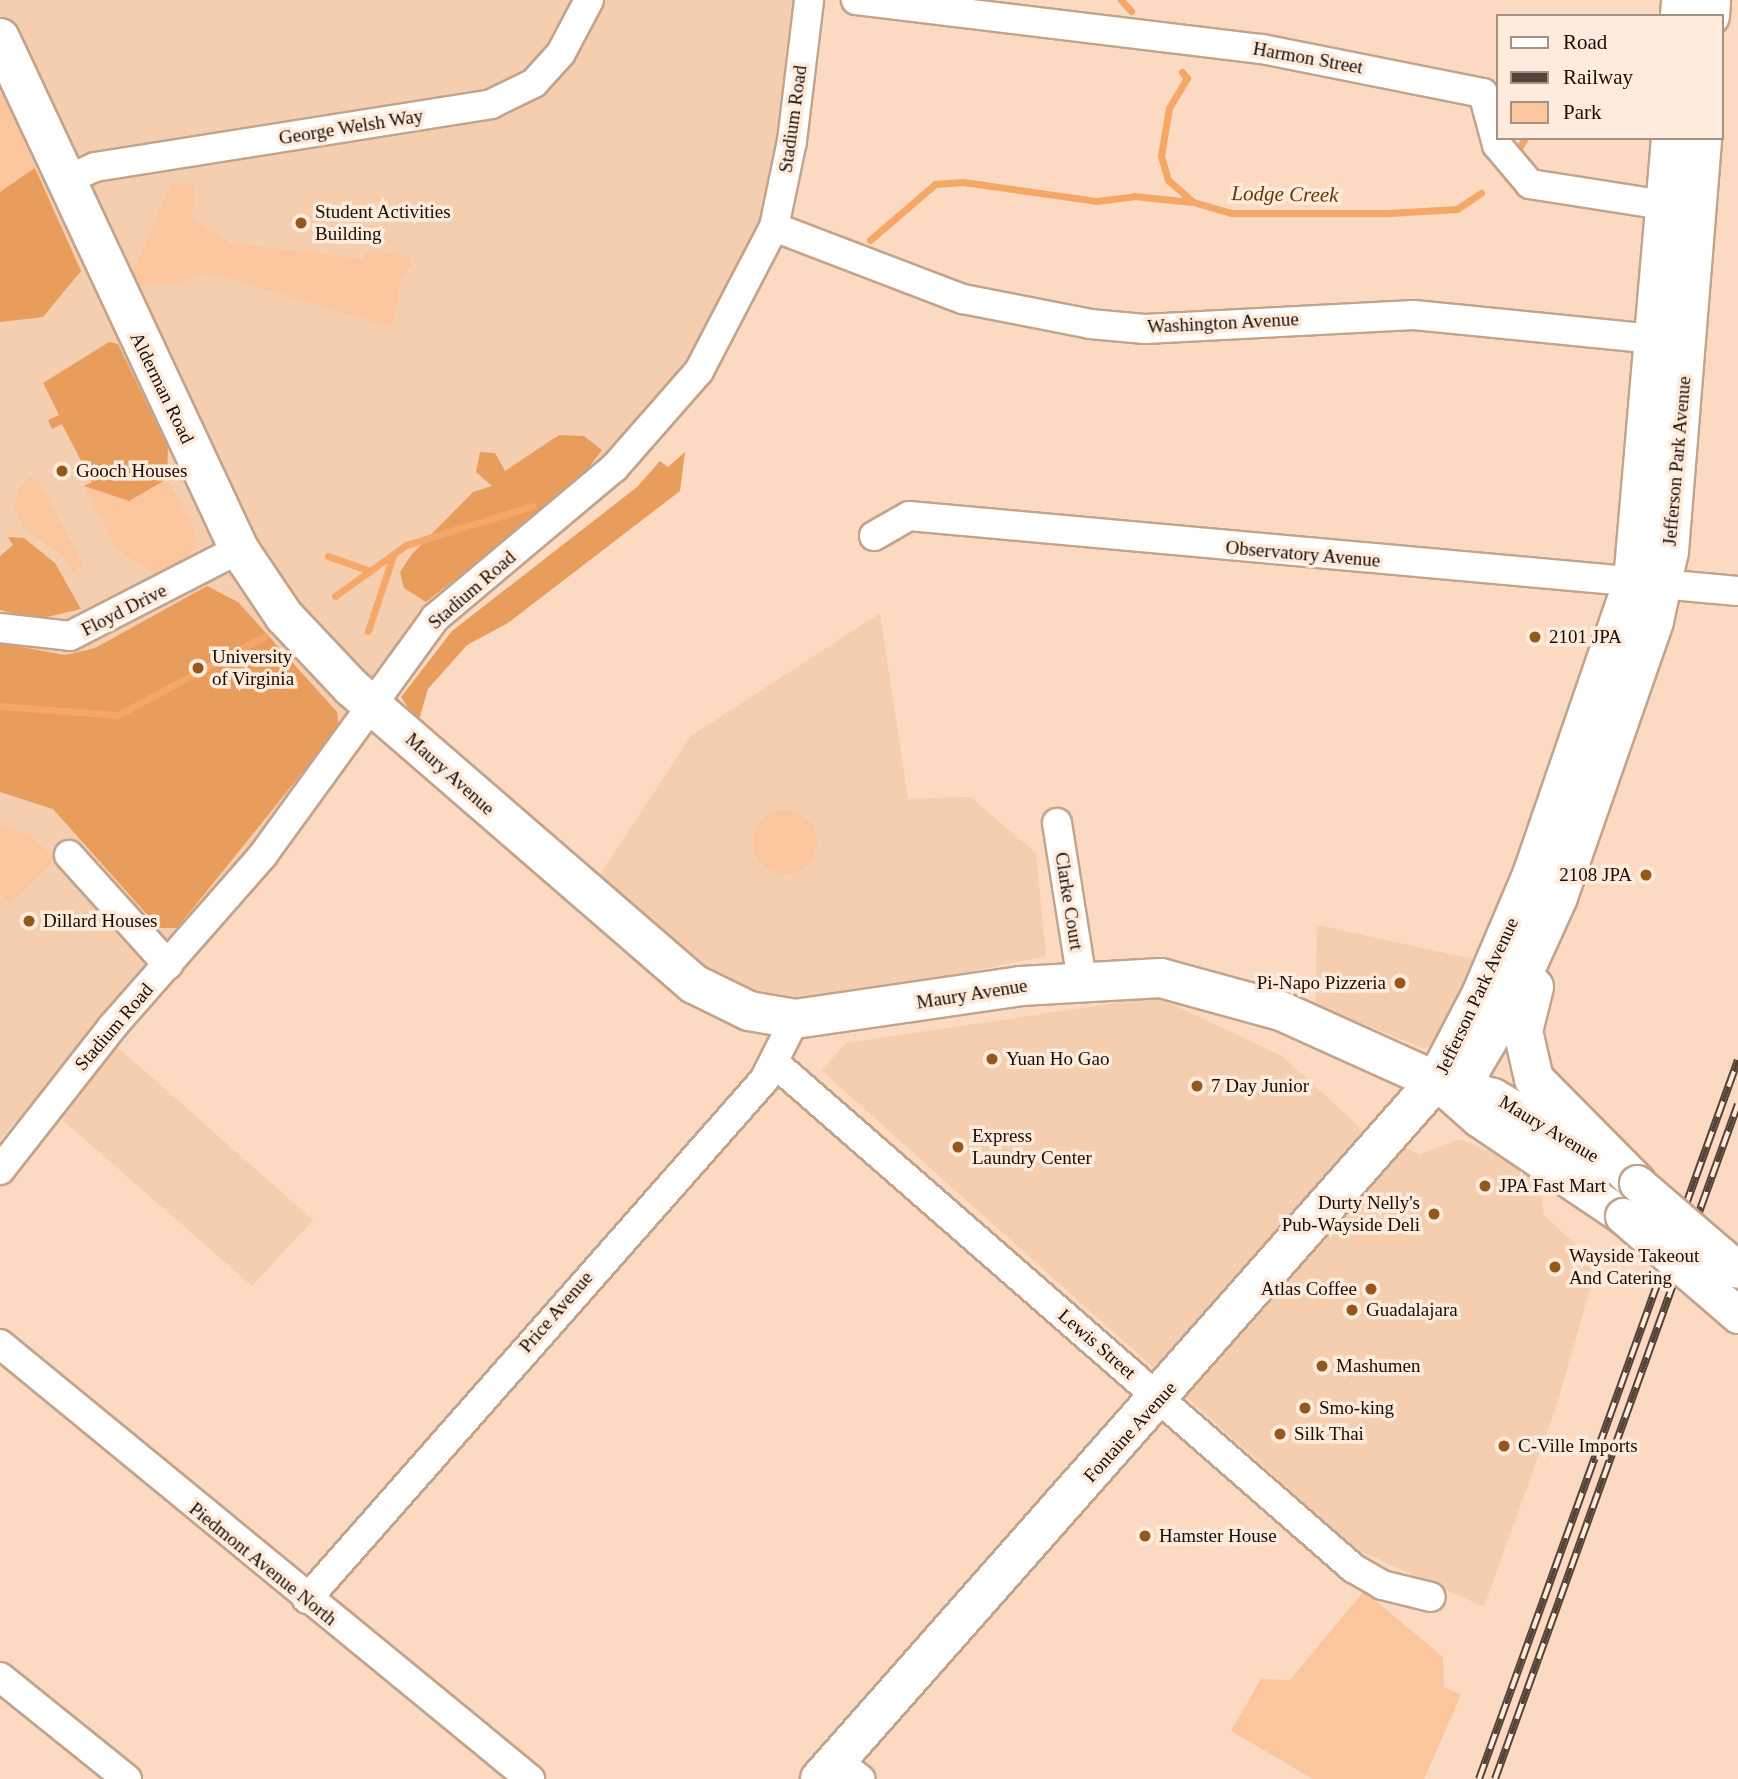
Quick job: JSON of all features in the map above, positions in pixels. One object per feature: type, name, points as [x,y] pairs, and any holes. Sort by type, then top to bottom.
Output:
[{"type":"main road","name":"Alderman Road","points":[[0,38],[239,549],[284,616],[373,705]]},
{"type":"main road","name":"Jefferson Park Avenue","points":[[1671,140],[1682,208]]},
{"type":"main road","name":"Jefferson Park Avenue","points":[[1436,1081],[1472,1067],[1488,1046],[1549,917],[1641,661],[1682,208],[1701,140]]},
{"type":"main road","name":"Jefferson Park Avenue","points":[[1436,1081],[1481,995],[1532,875],[1647,583]]},
{"type":"main road","name":"Maury Avenue","points":[[373,705],[669,967],[749,1011],[795,1019],[1082,980],[1161,978],[1231,992],[1436,1081]]},
{"type":"main road","points":[[1549,917],[1522,1031],[1528,1067],[1544,1094],[1630,1200]]},
{"type":"main road","name":"Fontaine Avenue","points":[[839,1773],[1159,1398],[1436,1081]]},
{"type":"street","name":"George Welsh Way","points":[[66,180],[95,167],[491,104],[534,83],[561,53],[589,0]]},
{"type":"street","name":"Stadium Road","points":[[0,1170],[168,965],[263,855],[435,618],[574,504],[663,418],[725,330],[774,227],[792,141],[809,0]]},
{"type":"street","name":"Harmon Street","points":[[856,0],[1262,49],[1483,93],[1497,145],[1530,184],[1682,208]]},
{"type":"street","name":"Washington Avenue","points":[[774,227],[963,299],[1090,324],[1145,329],[1414,315],[1671,341]]},
{"type":"street","name":"Observatory Avenue","points":[[874,536],[909,516],[1738,591]]},
{"type":"street","name":"Floyd Drive","points":[[0,628],[70,636],[239,549]]},
{"type":"street","name":"Clarke Court","points":[[1057,823],[1082,980]]},
{"type":"street","points":[[69,855],[168,965]]},
{"type":"street","name":"Price Avenue","points":[[307,1600],[778,1065],[795,1019]]},
{"type":"street","name":"Lewis Street","points":[[778,1065],[1353,1568],[1382,1585],[1431,1597]]},
{"type":"street","points":[[1436,1081],[1479,1119],[1630,1200],[1738,1270]]},
{"type":"street","points":[[1630,1200],[1738,1315]]},
{"type":"street","name":"Piedmont Avenue North","points":[[0,1344],[307,1600],[530,1779]]},
{"type":"street","points":[[0,1676],[127,1779]]},
{"type":"shaded area","name":"University of Virginia","points":[[0,0],[811,0],[797,143],[714,352],[465,593],[104,1035],[313,1220],[252,1286],[49,1108],[29,1133],[15,1121],[0,1140]]},
{"type":"shaded area","points":[[35,168],[81,271],[43,317],[0,322],[0,192]]},
{"type":"shaded area","points":[[109,342],[118,344],[168,447],[167,479],[129,501],[84,486],[92,482],[62,424],[52,429],[48,420],[59,415],[43,383]]},
{"type":"shaded area","points":[[559,435],[584,436],[602,450],[576,484],[426,602],[404,588],[400,572],[412,554],[473,492],[492,486],[476,472],[480,452],[495,453],[505,471]]},
{"type":"shaded area","points":[[685,452],[680,491],[508,623],[467,645],[428,689],[418,723],[401,697],[452,631],[637,487],[660,461],[668,467]]},
{"type":"shaded area","points":[[8,537],[24,538],[55,563],[81,609],[38,619],[0,610],[0,556],[13,545]]},
{"type":"shaded area","points":[[207,586],[238,602],[337,712],[339,727],[177,928],[159,928],[53,809],[0,792],[0,643],[65,655],[95,648]]},
{"type":"shaded area","points":[[880,613],[908,799],[970,797],[1036,853],[1046,956],[793,1009],[728,991],[597,879],[691,736]]},
{"type":"shaded area","points":[[1317,925],[1477,960],[1437,1044],[1423,1048],[1315,1005]]},
{"type":"shaded area","points":[[1157,997],[1282,1056],[1364,1131],[1420,1154],[1459,1139],[1538,1170],[1544,1215],[1586,1254],[1594,1275],[1557,1404],[1484,1607],[1356,1549],[822,1071],[846,1043]]},
{"type":"green space","points":[[4,95],[35,168],[0,192],[0,96]]},
{"type":"green space","points":[[172,183],[195,185],[192,219],[230,243],[364,259],[365,251],[407,256],[412,266],[402,277],[392,327],[207,272],[180,284],[137,285],[131,275]]},
{"type":"green space","points":[[30,477],[38,480],[84,565],[73,572],[64,557],[23,527],[14,509],[18,490]]},
{"type":"green space","points":[[167,479],[195,529],[196,541],[184,567],[163,580],[116,549],[84,486],[129,501]]},
{"type":"green space","points":[[785,810],[808,819],[817,842],[808,865],[785,874],[762,865],[753,842],[762,819]]},
{"type":"green space","points":[[0,824],[31,836],[56,859],[10,904],[0,893]]},
{"type":"green space","points":[[1364,1591],[1443,1657],[1444,1687],[1461,1695],[1424,1779],[1313,1779],[1231,1731],[1261,1679],[1290,1680]]},
{"type":"waterway","name":"Lodge Creek","points":[[1121,0],[1131,11]]},
{"type":"waterway","name":"Lodge Creek","points":[[1182,72],[1187,78],[1169,108],[1161,156],[1168,180],[1193,202],[1231,213],[1389,213],[1457,209],[1481,193]]},
{"type":"waterway","name":"Lodge Creek","points":[[1519,148],[1524,140]]},
{"type":"waterway","points":[[870,240],[935,184],[963,182],[1096,201],[1134,196],[1192,202]]},
{"type":"waterway","points":[[335,596],[406,545],[532,506]]},
{"type":"waterway","points":[[328,556],[370,571]]},
{"type":"waterway","points":[[368,631],[393,556]]},
{"type":"waterway","points":[[0,706],[118,715],[265,636]]},
{"type":"railway","points":[[1479,1779],[1738,1060]]},
{"type":"railway","points":[[1495,1779],[1738,1104]]},
{"type":"place","name":"Student Activities Building","points":[[301,223]]},
{"type":"place","name":"Gooch Houses","points":[[62,471]]},
{"type":"place","name":"2101 JPA","points":[[1535,637]]},
{"type":"place","name":"University of Virginia","points":[[198,668]]},
{"type":"place","name":"2108 JPA","points":[[1646,875]]},
{"type":"place","name":"Dillard Houses","points":[[29,921]]},
{"type":"place","name":"Pi-Napo Pizzeria","points":[[1400,983]]},
{"type":"place","name":"Yuan Ho Gao","points":[[992,1059]]},
{"type":"place","name":"7 Day Junior","points":[[1197,1086]]},
{"type":"place","name":"Express Laundry Center","points":[[958,1147]]},
{"type":"place","name":"JPA Fast Mart","points":[[1485,1186]]},
{"type":"place","name":"Durty Nelly's Pub-Wayside Deli","points":[[1434,1214]]},
{"type":"place","name":"Wayside Takeout And Catering","points":[[1555,1267]]},
{"type":"place","name":"Atlas Coffee","points":[[1371,1289]]},
{"type":"place","name":"Guadalajara","points":[[1352,1310]]},
{"type":"place","name":"Mashumen","points":[[1322,1366]]},
{"type":"place","name":"Smo-king","points":[[1305,1408]]},
{"type":"place","name":"Silk Thai","points":[[1280,1434]]},
{"type":"place","name":"C-Ville Imports","points":[[1504,1446]]},
{"type":"place","name":"Hamster House","points":[[1145,1536]]}]
